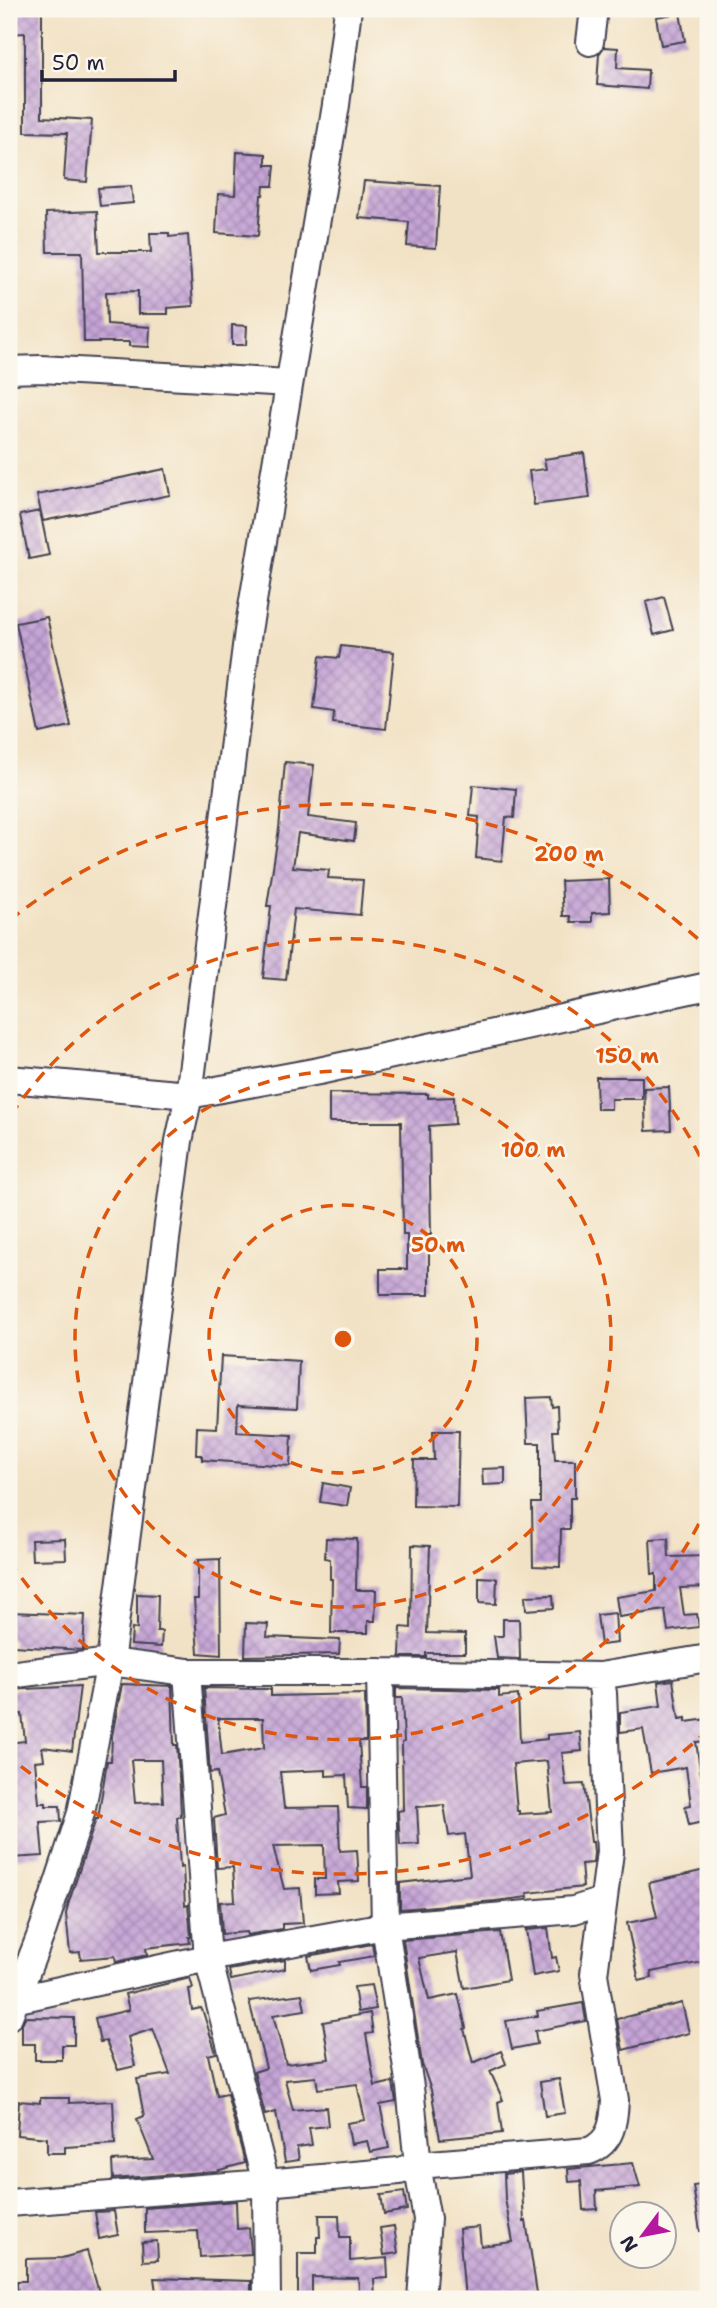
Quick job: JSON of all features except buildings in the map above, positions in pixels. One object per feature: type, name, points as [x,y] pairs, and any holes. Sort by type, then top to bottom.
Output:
[{"type":"street","points":[[11,2005],[43,1929],[80,1813],[110,1662],[179,1141],[189,1095],[248,631],[336,106],[348,9]]},
{"type":"street","points":[[590,42],[594,9]]},
{"type":"street","points":[[9,370],[41,369],[289,383]]},
{"type":"street","points":[[9,1079],[189,1095],[319,1071],[708,986]]},
{"type":"street","points":[[9,1675],[110,1662],[187,1672],[600,1676],[708,1658]]},
{"type":"street","points":[[187,1672],[208,1958],[266,2183],[267,2299]]},
{"type":"street","points":[[380,1672],[385,1926],[427,2219],[421,2299]]},
{"type":"street","points":[[9,2203],[399,2171],[418,2165],[589,2151],[604,2143],[614,2120],[615,2099],[594,1974],[602,1901],[609,1877],[610,1852],[600,1676]]},
{"type":"street","points":[[11,2005],[208,1958],[385,1926],[575,1910],[602,1901]]}]
